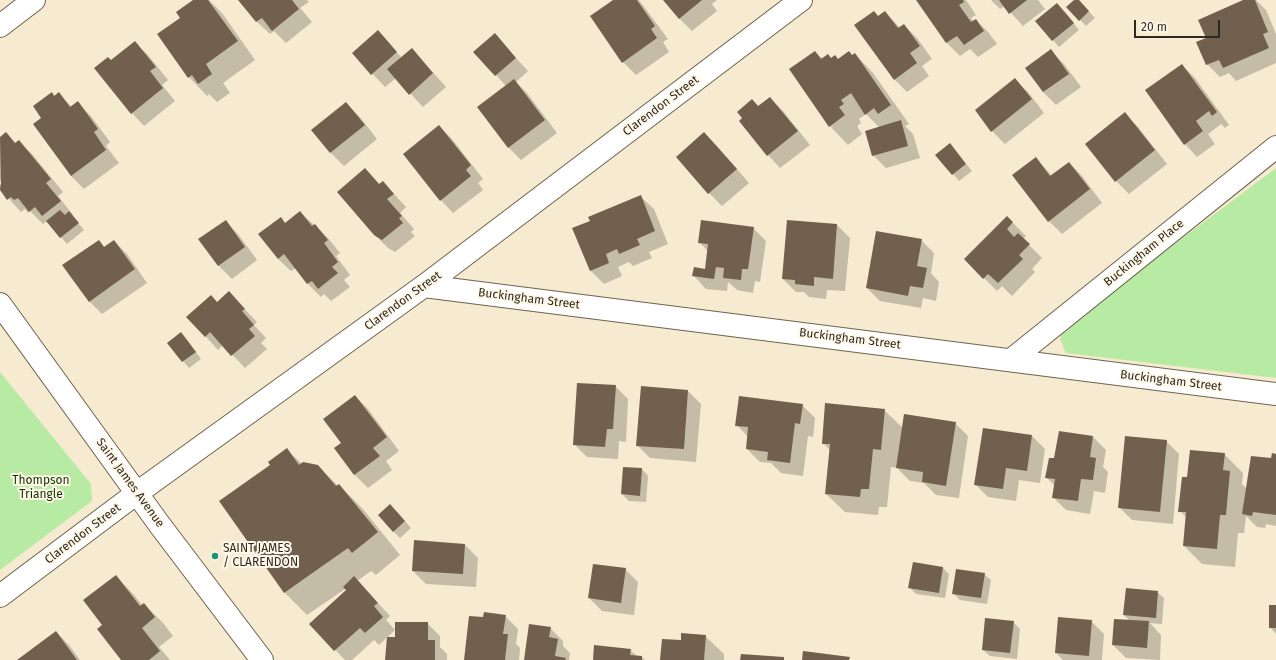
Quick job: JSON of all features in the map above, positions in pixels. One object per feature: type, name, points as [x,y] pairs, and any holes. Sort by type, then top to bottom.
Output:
[{"type":"street","points":[[0,26],[34,0]]},
{"type":"street","name":"Clarendon Street","points":[[0,596],[137,493],[424,286],[801,0]]},
{"type":"street","name":"Buckingham Place","points":[[1011,360],[1276,147]]},
{"type":"street","name":"Buckingham Street","points":[[424,286],[1276,394]]},
{"type":"street","name":"Saint James Avenue","points":[[0,304],[137,493],[262,660]]},
{"type":"green space","points":[[1276,168],[1276,378],[1066,353],[1060,339],[1064,327]]},
{"type":"green space","name":"Thompson Triangle","points":[[0,372],[91,484],[92,501],[0,570]]},
{"type":"building","points":[[193,0],[208,0],[238,41],[206,64],[212,74],[198,84],[192,75],[188,78],[157,34],[180,18],[176,12]]},
{"type":"building","points":[[238,0],[292,0],[299,9],[272,31],[262,18],[256,22]]},
{"type":"building","points":[[613,0],[637,0],[655,26],[651,29],[657,38],[622,63],[590,16]]},
{"type":"building","points":[[663,0],[702,0],[679,19]]},
{"type":"building","points":[[916,0],[963,0],[964,2],[959,5],[971,22],[976,19],[984,31],[964,45],[957,36],[946,43]]},
{"type":"building","points":[[999,0],[1027,0],[1009,14]]},
{"type":"building","points":[[1074,0],[1079,0],[1089,11],[1079,21],[1066,7]]},
{"type":"building","points":[[1243,0],[1255,0],[1268,32],[1263,34],[1269,48],[1223,68],[1219,60],[1206,65],[1196,42],[1206,38],[1198,20]]},
{"type":"building","points":[[1057,3],[1074,23],[1052,41],[1035,21]]},
{"type":"building","points":[[874,11],[878,16],[885,11],[898,28],[904,24],[920,46],[910,53],[917,63],[894,80],[854,25]]},
{"type":"building","points":[[378,30],[397,52],[371,75],[352,53]]},
{"type":"building","points":[[495,33],[516,58],[495,76],[473,52]]},
{"type":"building","points":[[135,41],[156,67],[150,71],[163,88],[131,114],[94,68],[108,57],[111,60]]},
{"type":"building","points":[[412,48],[433,73],[409,95],[387,69]]},
{"type":"building","points":[[1051,49],[1069,74],[1043,92],[1025,68]]},
{"type":"building","points":[[815,51],[821,59],[828,54],[831,58],[835,55],[838,59],[849,51],[852,55],[855,53],[891,105],[878,114],[874,108],[865,115],[851,93],[841,100],[844,104],[839,107],[845,115],[829,127],[789,69]]},
{"type":"building","points":[[1182,64],[1217,112],[1212,116],[1209,111],[1196,121],[1203,131],[1184,145],[1145,90]]},
{"type":"building","points":[[1015,78],[1032,99],[991,132],[975,110]]},
{"type":"building","points":[[514,79],[545,120],[508,148],[477,107]]},
{"type":"building","points":[[52,92],[54,96],[59,92],[70,107],[78,101],[98,129],[94,132],[106,150],[71,176],[33,124],[41,118],[33,106]]},
{"type":"building","points":[[770,97],[798,131],[767,156],[739,121],[742,118],[737,112],[752,99],[758,106]]},
{"type":"building","points":[[346,102],[365,125],[330,153],[311,130]]},
{"type":"building","points":[[1125,112],[1155,150],[1115,182],[1085,144]]},
{"type":"building","points":[[901,120],[908,146],[872,156],[865,131]]},
{"type":"building","points":[[439,125],[471,165],[466,170],[471,176],[440,201],[403,154]]},
{"type":"building","points":[[6,132],[15,143],[19,140],[51,179],[46,183],[61,201],[42,216],[35,207],[29,212],[18,198],[14,200],[11,197],[7,200],[0,190],[0,137]]},
{"type":"building","points":[[704,132],[737,169],[708,194],[676,157]]},
{"type":"building","points":[[950,143],[966,164],[952,175],[935,155]]},
{"type":"building","points":[[1036,157],[1050,176],[1069,162],[1090,189],[1048,222],[1012,175]]},
{"type":"building","points":[[365,168],[379,184],[383,181],[394,194],[387,199],[402,216],[399,218],[403,223],[382,240],[374,235],[337,192]]},
{"type":"building","points":[[641,195],[655,231],[637,239],[640,245],[619,254],[617,249],[606,254],[609,263],[590,271],[572,228],[590,221],[588,217]]},
{"type":"building","points":[[60,210],[65,215],[69,211],[79,223],[60,238],[46,221]]},
{"type":"building","points":[[300,211],[312,226],[315,224],[328,240],[324,243],[338,262],[332,267],[338,273],[318,289],[312,281],[307,284],[284,254],[278,259],[258,234],[281,217],[285,223]]},
{"type":"building","points":[[1007,216],[1013,222],[1007,229],[1014,237],[1018,233],[1030,244],[1019,255],[1023,259],[998,283],[988,274],[983,279],[964,259]]},
{"type":"building","points":[[226,220],[245,247],[218,266],[198,239]]},
{"type":"building","points":[[701,220],[754,227],[748,269],[742,269],[741,280],[723,278],[724,268],[716,267],[714,279],[692,276],[694,267],[705,269],[708,244],[698,243]]},
{"type":"building","points":[[787,220],[837,224],[833,279],[814,277],[814,286],[795,284],[795,280],[782,279]]},
{"type":"building","points":[[876,231],[922,239],[917,266],[927,268],[923,288],[910,286],[908,296],[866,288]]},
{"type":"building","points":[[99,240],[104,247],[114,240],[135,269],[89,302],[62,265]]},
{"type":"building","points":[[229,291],[245,309],[242,311],[254,325],[249,329],[255,336],[231,356],[210,332],[205,337],[186,317],[211,295],[217,302]]},
{"type":"building","points":[[181,332],[196,352],[182,362],[167,343]]},
{"type":"building","points":[[577,383],[616,385],[613,429],[607,429],[605,447],[573,445]]},
{"type":"building","points":[[641,386],[688,390],[684,449],[636,446]]},
{"type":"building","points":[[355,395],[387,437],[373,448],[380,456],[354,475],[334,448],[341,443],[323,419]]},
{"type":"building","points":[[739,396],[803,404],[800,424],[795,423],[790,463],[767,460],[768,452],[746,449],[748,427],[735,426]]},
{"type":"building","points":[[825,403],[885,409],[881,450],[873,449],[869,489],[861,489],[860,497],[825,494],[830,444],[822,444]]},
{"type":"building","points":[[904,414],[956,422],[946,486],[922,482],[923,472],[896,468]]},
{"type":"building","points":[[983,428],[1032,435],[1027,471],[1006,468],[1003,489],[974,485]]},
{"type":"building","points":[[1059,431],[1093,436],[1090,457],[1096,458],[1093,480],[1081,479],[1078,501],[1052,498],[1055,479],[1045,478],[1049,458],[1054,458]]},
{"type":"building","points":[[1125,436],[1167,440],[1160,512],[1118,508]]},
{"type":"building","points":[[287,448],[299,465],[303,462],[318,465],[336,486],[339,484],[378,532],[352,553],[348,548],[284,593],[219,501],[270,465],[268,462]]},
{"type":"building","points":[[1190,450],[1225,453],[1223,470],[1230,471],[1226,515],[1220,515],[1217,549],[1183,546],[1186,512],[1178,512],[1182,477],[1187,477]]},
{"type":"building","points":[[1272,453],[1276,454],[1276,515],[1253,512],[1252,516],[1242,514],[1251,456],[1271,458]]},
{"type":"building","points":[[623,467],[642,468],[640,496],[621,494]]},
{"type":"building","points":[[390,504],[405,521],[393,532],[378,515]]},
{"type":"building","points":[[414,540],[465,544],[463,574],[412,571]]},
{"type":"building","points":[[913,562],[943,567],[939,593],[908,588]]},
{"type":"building","points":[[593,564],[626,568],[621,603],[588,598]]},
{"type":"building","points":[[956,569],[985,573],[981,598],[952,594]]},
{"type":"building","points":[[116,575],[140,606],[144,603],[155,617],[142,628],[160,651],[149,660],[121,660],[97,629],[102,625],[83,600]]},
{"type":"building","points":[[354,576],[378,603],[374,606],[383,617],[365,633],[360,628],[334,651],[309,624],[346,590],[343,587]]},
{"type":"building","points":[[1126,588],[1158,591],[1156,618],[1123,615]]},
{"type":"building","points":[[1269,605],[1276,605],[1276,628],[1269,628]]},
{"type":"building","points":[[484,612],[506,615],[503,634],[508,634],[505,660],[464,660],[469,616],[483,617]]},
{"type":"building","points":[[1058,617],[1092,620],[1089,656],[1055,653]]},
{"type":"building","points":[[985,618],[1014,621],[1010,653],[982,650]]},
{"type":"building","points":[[1114,619],[1149,621],[1147,648],[1112,645]]},
{"type":"building","points":[[395,622],[428,622],[428,640],[435,640],[435,660],[385,660],[387,637],[395,637]]},
{"type":"building","points":[[529,624],[551,627],[549,637],[558,639],[555,656],[566,658],[565,660],[524,660]]},
{"type":"building","points":[[56,631],[77,660],[17,660]]},
{"type":"building","points":[[681,633],[706,635],[704,660],[660,660],[662,639],[681,640]]},
{"type":"building","points":[[594,645],[631,649],[630,655],[642,656],[642,660],[593,660]]},
{"type":"building","points":[[803,651],[850,657],[849,660],[802,660]]},
{"type":"building","points":[[741,654],[784,657],[784,660],[740,660]]},
{"type":"place","name":"SAINT JAMES / CLARENDON","points":[[215,556]]}]
